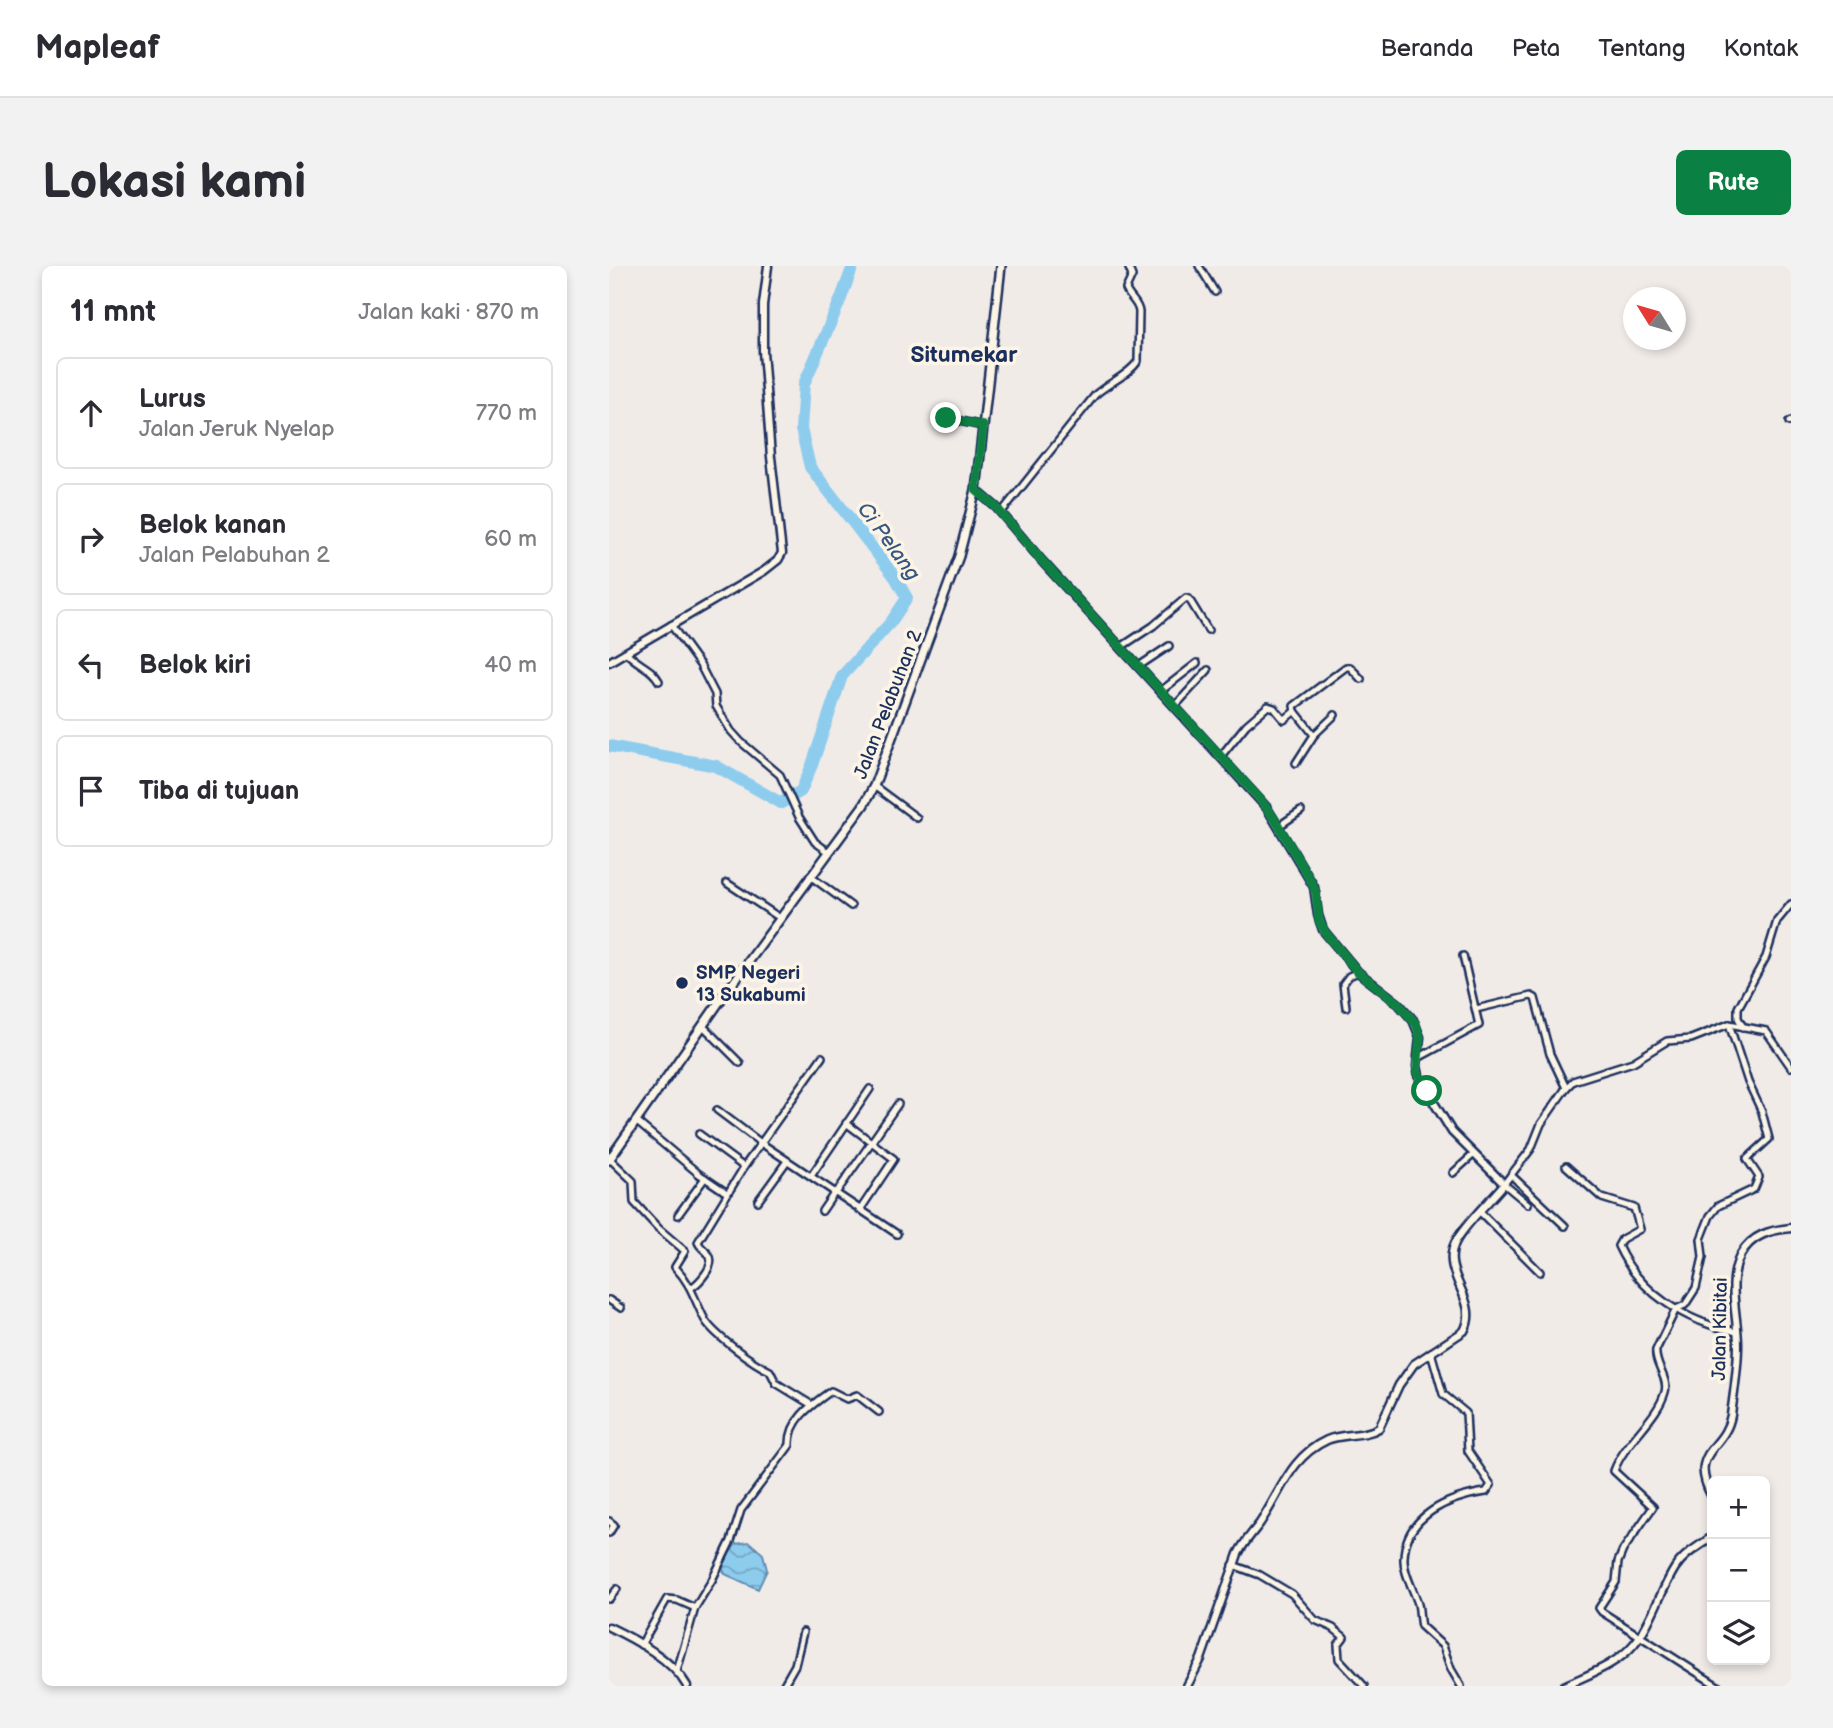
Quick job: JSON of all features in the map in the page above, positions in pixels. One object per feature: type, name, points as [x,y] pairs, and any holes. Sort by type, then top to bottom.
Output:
[{"type":"main road","name":"Jalan Pelabuhan 2","points":[[609,1160],[810,876],[863,806],[874,786],[959,556],[976,490],[1001,266]]},
{"type":"street","points":[[1001,513],[1095,395],[1138,361],[1139,312],[1126,289],[1132,276],[1128,266]]},
{"type":"street","points":[[1199,266],[1215,292]]},
{"type":"street","points":[[609,662],[764,571],[778,560],[782,553],[763,351],[766,267]]},
{"type":"street","points":[[946,418],[983,426]]},
{"type":"street","points":[[976,490],[1001,513],[1259,798],[1279,826],[1314,887],[1323,930],[1358,972],[1398,1003],[1413,1020],[1420,1037],[1417,1071],[1447,1124],[1504,1184],[1528,1204]]},
{"type":"street","points":[[1121,646],[1153,626],[1186,598],[1208,630]]},
{"type":"street","points":[[671,625],[700,665],[715,694],[716,706],[731,731],[778,773],[799,817],[815,842],[828,852]]},
{"type":"street","points":[[1139,666],[1169,646]]},
{"type":"street","points":[[627,653],[637,664],[652,671],[659,681]]},
{"type":"street","points":[[1161,691],[1196,663]]},
{"type":"street","points":[[1314,735],[1294,706],[1348,666],[1361,679]]},
{"type":"street","points":[[1175,706],[1208,670]]},
{"type":"street","points":[[1221,755],[1268,706],[1274,708],[1283,720],[1295,711]]},
{"type":"street","points":[[1296,763],[1314,735],[1335,715]]},
{"type":"street","points":[[874,786],[917,818]]},
{"type":"street","points":[[1279,826],[1301,811]]},
{"type":"street","points":[[810,876],[851,906]]},
{"type":"street","points":[[727,883],[780,918]]},
{"type":"street","points":[[1743,1027],[1738,1018],[1738,1008],[1766,957],[1777,921],[1791,904]]},
{"type":"street","points":[[1418,1058],[1480,1023],[1463,956]]},
{"type":"street","points":[[1346,1007],[1343,984],[1349,976],[1358,972]]},
{"type":"street","points":[[1475,1009],[1531,996],[1535,998],[1549,1054],[1566,1088]]},
{"type":"street","points":[[1718,1686],[1599,1608],[1616,1582],[1618,1562],[1623,1550],[1653,1506],[1615,1474],[1615,1469],[1665,1394],[1665,1381],[1655,1357],[1661,1336],[1676,1309],[1685,1305],[1696,1288],[1703,1257],[1701,1239],[1710,1216],[1718,1206],[1754,1189],[1759,1177],[1747,1159],[1769,1139],[1729,1024]]},
{"type":"street","points":[[1187,1686],[1201,1659],[1233,1565],[1245,1541],[1299,1460],[1312,1448],[1331,1438],[1380,1428],[1404,1377],[1414,1364],[1458,1337],[1467,1326],[1469,1312],[1452,1270],[1452,1254],[1457,1239],[1531,1149],[1539,1127],[1566,1088],[1577,1080],[1633,1062],[1667,1041],[1691,1039],[1729,1024],[1766,1031],[1791,1067]]},
{"type":"street","points":[[703,1026],[740,1063]]},
{"type":"street","points":[[691,1289],[701,1282],[711,1260],[711,1256],[698,1242],[744,1167],[823,1057]]},
{"type":"street","points":[[811,1176],[870,1088]]},
{"type":"street","points":[[823,1211],[898,1104]]},
{"type":"street","points":[[717,1110],[787,1161],[897,1234]]},
{"type":"street","points":[[637,1122],[727,1194]]},
{"type":"street","points":[[846,1123],[890,1155],[894,1161],[860,1210]]},
{"type":"street","points":[[699,1134],[744,1167]]},
{"type":"street","points":[[1453,1173],[1474,1154]]},
{"type":"street","points":[[609,1160],[633,1181],[634,1202],[658,1228],[685,1251],[675,1267],[685,1277],[710,1326],[740,1353],[770,1371],[776,1383],[812,1405]]},
{"type":"street","points":[[758,1201],[787,1161]]},
{"type":"street","points":[[1566,1166],[1599,1196],[1635,1208],[1641,1228],[1622,1239],[1618,1246],[1639,1279],[1688,1317],[1737,1332]]},
{"type":"street","points":[[1511,1175],[1565,1226]]},
{"type":"street","points":[[678,1215],[705,1178]]},
{"type":"street","points":[[1480,1212],[1540,1272]]},
{"type":"street","name":"Jalan Kibitai","points":[[1707,1486],[1703,1468],[1707,1453],[1729,1424],[1737,1367],[1734,1286],[1736,1268],[1743,1251],[1760,1235],[1791,1228]]},
{"type":"street","points":[[609,1300],[621,1308]]},
{"type":"street","points":[[1431,1352],[1443,1394],[1466,1413],[1468,1451],[1491,1485],[1486,1492],[1463,1495],[1424,1516],[1410,1536],[1403,1556],[1419,1607],[1421,1626],[1443,1646],[1451,1669],[1461,1686]]},
{"type":"street","points":[[677,1671],[695,1608],[731,1541],[738,1517],[745,1503],[790,1445],[795,1423],[805,1410],[831,1391],[847,1399],[857,1395],[879,1412]]},
{"type":"street","points":[[609,1533],[611,1523]]},
{"type":"street","points":[[1564,1686],[1626,1652],[1639,1636],[1675,1567],[1688,1553],[1709,1539]]},
{"type":"street","points":[[1233,1565],[1292,1594],[1315,1620],[1341,1633],[1344,1637],[1338,1645],[1339,1659],[1364,1686]]},
{"type":"street","points":[[609,1599],[617,1588]]},
{"type":"street","points":[[641,1645],[667,1599],[677,1600],[695,1608]]},
{"type":"street","points":[[609,1627],[641,1645],[677,1671],[687,1686]]},
{"type":"street","points":[[783,1686],[795,1665],[803,1632]]},
{"type":"water","points":[[749,1542],[763,1554],[767,1570],[758,1589],[725,1574],[721,1565],[736,1544]]},
{"type":"waterway","name":"Ci Pelang","points":[[609,746],[716,766],[781,803],[801,791],[842,676],[891,622],[907,598],[895,577],[810,467],[801,429],[804,384],[853,266]]},
{"type":"place","name":"SMP Negeri 13 Sukabumi","points":[[682,983]]},
{"type":"district","name":"Situmekar","points":[[964,354]]},
{"type":"route","points":[[946,418],[983,426],[976,490],[996,507],[1267,808],[1311,881],[1323,930],[1358,972],[1398,1003],[1416,1024],[1420,1037],[1417,1071],[1427,1091]]}]
